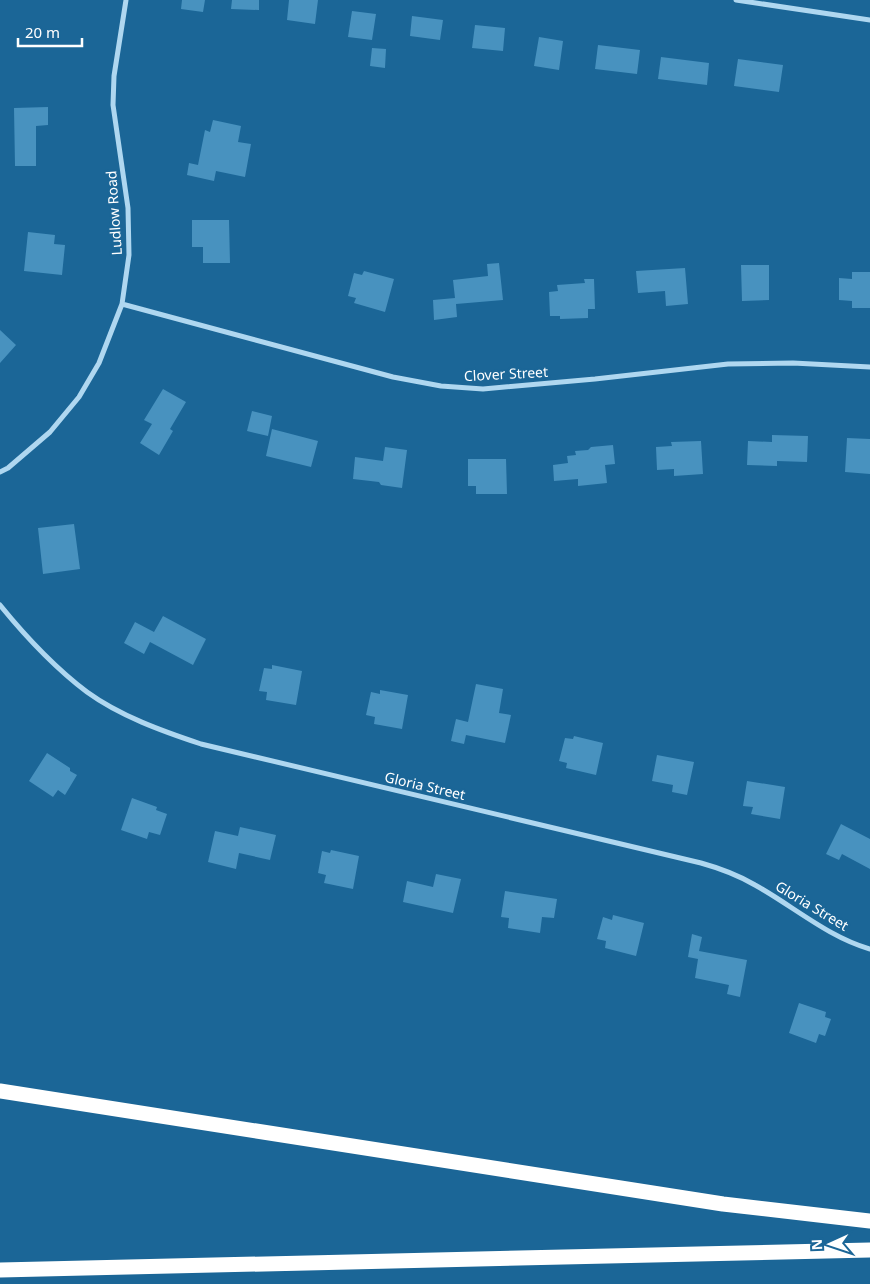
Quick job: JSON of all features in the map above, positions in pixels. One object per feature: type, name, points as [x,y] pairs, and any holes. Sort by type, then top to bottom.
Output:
[{"type":"highway","points":[[0,1090],[723,1204],[870,1221]]},
{"type":"highway","points":[[0,1270],[870,1250]]},
{"type":"street","name":"Ludlow Road","points":[[0,472],[8,468],[50,432],[79,397],[99,362],[122,304],[129,255],[128,208],[113,105],[114,76],[126,0]]},
{"type":"street","points":[[736,0],[870,20]]},
{"type":"street","name":"Clover Street","points":[[122,304],[393,377],[441,386],[483,389],[595,380],[728,364],[793,363],[870,367]]},
{"type":"street","name":"Gloria Street","points":[[0,605],[34,645],[87,692],[119,711],[162,731],[201,744],[726,870],[754,884],[832,932],[855,944],[870,948]]},
{"type":"building","points":[[182,0],[205,0],[203,12],[181,9]]},
{"type":"building","points":[[232,0],[259,0],[259,10],[231,9]]},
{"type":"building","points":[[289,0],[318,0],[315,24],[287,20]]},
{"type":"building","points":[[352,11],[376,14],[372,40],[348,37]]},
{"type":"building","points":[[412,16],[443,20],[440,40],[410,36]]},
{"type":"building","points":[[475,25],[505,28],[503,51],[472,48]]},
{"type":"building","points":[[539,37],[563,41],[559,70],[534,66]]},
{"type":"building","points":[[598,45],[640,50],[637,74],[595,69]]},
{"type":"building","points":[[372,48],[386,49],[385,68],[370,66]]},
{"type":"building","points":[[661,57],[709,63],[707,85],[658,79]]},
{"type":"building","points":[[738,59],[783,65],[779,92],[734,86]]},
{"type":"building","points":[[48,107],[48,125],[36,126],[36,166],[15,166],[14,108]]},
{"type":"building","points":[[213,120],[241,126],[238,142],[251,144],[245,177],[216,171],[214,181],[187,175],[189,163],[198,165],[205,130],[210,132]]},
{"type":"building","points":[[192,220],[229,220],[230,263],[203,263],[203,247],[192,247]]},
{"type":"building","points":[[28,232],[55,235],[54,244],[65,245],[62,275],[24,271]]},
{"type":"building","points":[[499,263],[503,300],[456,304],[457,317],[434,320],[433,300],[455,298],[453,280],[488,276],[487,264]]},
{"type":"building","points":[[741,265],[769,265],[769,300],[742,301]]},
{"type":"building","points":[[685,268],[688,304],[666,306],[665,291],[638,293],[636,271]]},
{"type":"building","points":[[364,271],[394,279],[385,312],[354,303],[356,298],[348,296],[354,273],[362,275]]},
{"type":"building","points":[[852,272],[870,272],[870,308],[852,308],[852,301],[839,300],[839,278],[852,279]]},
{"type":"building","points":[[584,279],[594,279],[595,309],[588,309],[588,318],[560,319],[560,316],[550,316],[549,292],[558,291],[557,285],[585,283]]},
{"type":"building","points":[[0,330],[16,345],[0,363]]},
{"type":"building","points":[[163,389],[186,402],[170,429],[173,431],[159,455],[140,443],[152,424],[144,420]]},
{"type":"building","points":[[252,411],[272,416],[268,436],[247,431]]},
{"type":"building","points":[[272,429],[318,441],[311,467],[266,456]]},
{"type":"building","points":[[772,435],[808,436],[807,462],[777,461],[777,466],[747,465],[748,441],[772,442]]},
{"type":"building","points":[[847,438],[870,439],[870,474],[845,472]]},
{"type":"building","points":[[701,441],[703,474],[674,476],[674,469],[657,470],[656,447],[672,446],[671,442]]},
{"type":"building","points":[[613,445],[615,464],[605,465],[607,483],[578,486],[578,479],[554,481],[553,465],[568,463],[567,456],[576,455],[575,451]]},
{"type":"building","points":[[385,447],[407,450],[402,488],[381,485],[379,482],[353,479],[355,457],[383,461]]},
{"type":"building","points":[[468,459],[506,459],[507,494],[476,494],[476,486],[468,486]]},
{"type":"building","points":[[74,524],[80,569],[43,574],[38,528]]},
{"type":"building","points":[[163,616],[206,639],[193,665],[150,642],[144,654],[124,643],[135,622],[154,632]]},
{"type":"building","points":[[272,665],[302,671],[296,705],[266,700],[267,692],[259,691],[264,668],[272,669]]},
{"type":"building","points":[[476,684],[503,689],[499,713],[511,715],[505,743],[466,735],[464,744],[451,741],[456,719],[468,722]]},
{"type":"building","points":[[380,690],[408,695],[402,729],[374,724],[375,717],[366,715],[371,692],[380,694]]},
{"type":"building","points":[[574,736],[603,743],[596,775],[566,768],[567,763],[559,761],[565,738],[573,739]]},
{"type":"building","points":[[47,753],[70,768],[70,771],[77,775],[65,795],[58,790],[53,797],[29,781]]},
{"type":"building","points":[[657,755],[694,762],[687,795],[672,792],[673,785],[652,781]]},
{"type":"building","points":[[747,781],[785,787],[780,819],[751,814],[753,807],[743,806]]},
{"type":"building","points":[[132,798],[157,807],[156,810],[167,814],[160,835],[149,832],[147,839],[121,830]]},
{"type":"building","points":[[841,824],[870,839],[870,869],[842,854],[839,860],[826,854]]},
{"type":"building","points":[[240,827],[276,835],[270,860],[239,853],[236,869],[208,862],[215,831],[238,836]]},
{"type":"building","points":[[331,850],[359,856],[353,889],[324,883],[326,875],[318,873],[322,851],[330,853]]},
{"type":"building","points":[[436,874],[461,879],[453,913],[403,902],[407,881],[433,887]]},
{"type":"building","points":[[505,891],[557,899],[554,918],[542,917],[540,933],[508,928],[509,918],[501,917]]},
{"type":"building","points":[[613,915],[644,923],[636,956],[605,948],[606,941],[597,939],[603,917],[612,920]]},
{"type":"building","points":[[692,934],[702,937],[699,951],[747,960],[740,997],[727,994],[729,985],[695,978],[698,959],[688,957]]},
{"type":"building","points":[[799,1003],[826,1012],[825,1017],[831,1019],[825,1036],[819,1034],[816,1043],[789,1033]]}]
